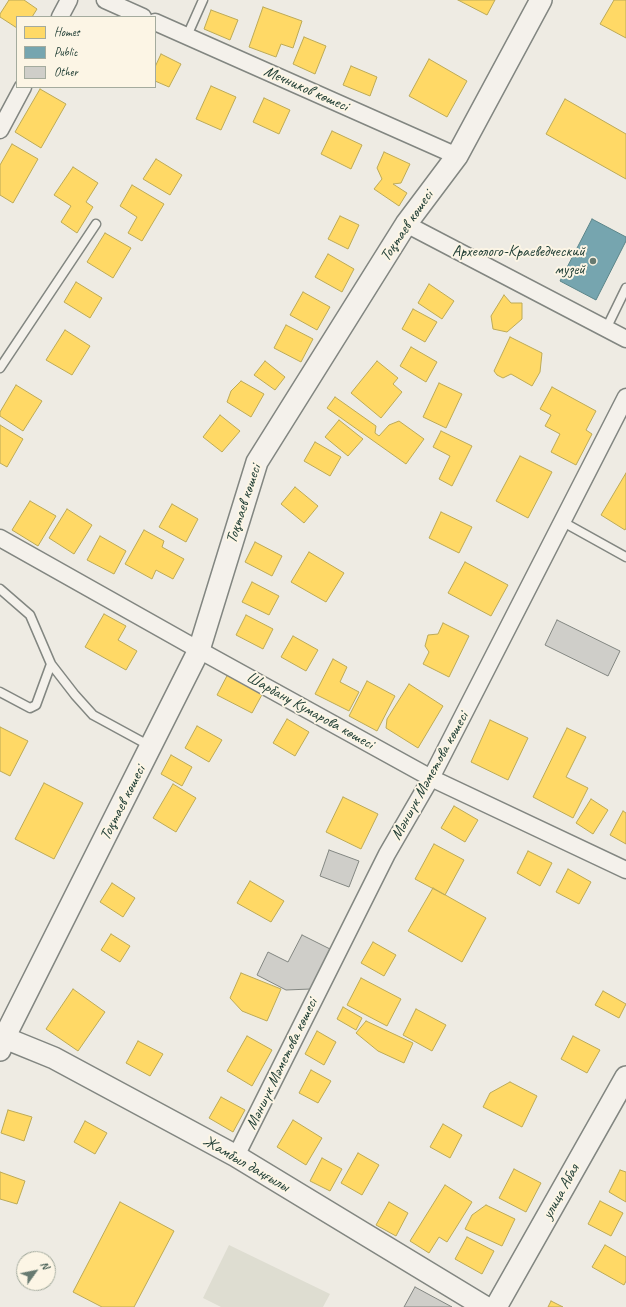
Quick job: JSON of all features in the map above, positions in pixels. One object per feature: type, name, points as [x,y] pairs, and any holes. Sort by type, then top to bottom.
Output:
[{"type":"street","points":[[61,16],[69,0]]},
{"type":"street","points":[[105,0],[141,16]]},
{"type":"street","name":"Тоқтаев көшесі","points":[[1,1041],[199,650],[257,462],[406,224],[457,156],[541,0]]},
{"type":"street","name":"Мечников көшесі","points":[[156,22],[457,156]]},
{"type":"street","points":[[0,130],[22,88]]},
{"type":"street","points":[[406,224],[626,339]]},
{"type":"street","name":"Мәншүк Мәметова көшесі","points":[[236,1156],[387,854],[432,778],[626,397]]},
{"type":"street","name":"Шарбану Кумарова көшесі","points":[[0,538],[199,650],[432,778],[626,870]]},
{"type":"street","name":"Жамбыл даңғылы","points":[[1,1041],[54,1058],[236,1156],[485,1307]]},
{"type":"street","name":"улица Абая","points":[[496,1307],[626,1077]]},
{"type":"lane","points":[[187,36],[203,0]]},
{"type":"lane","points":[[0,368],[96,224]]},
{"type":"lane","points":[[606,329],[626,288]]},
{"type":"lane","points":[[562,522],[626,557]]},
{"type":"lane","points":[[0,589],[30,615],[51,664],[93,715],[151,747]]},
{"type":"lane","points":[[0,692],[30,708],[36,705],[51,664]]},
{"type":"shaded area","points":[[229,1245],[330,1294],[323,1307],[221,1307],[203,1298]]},
{"type":"building: Homes","points":[[9,0],[24,0],[37,9],[33,16],[16,16],[16,27],[0,17],[0,14]]},
{"type":"building: Homes","points":[[458,0],[495,0],[487,15]]},
{"type":"building: Homes","points":[[614,0],[626,0],[626,38],[600,24]]},
{"type":"building: Homes","points":[[263,7],[302,21],[293,48],[281,44],[276,57],[249,47]]},
{"type":"building: Homes","points":[[211,10],[238,20],[230,40],[204,29]]},
{"type":"building: Homes","points":[[304,37],[326,46],[315,74],[293,64]]},
{"type":"building: Homes","points":[[161,54],[181,64],[169,87],[156,81],[156,65]]},
{"type":"building: Homes","points":[[429,59],[467,81],[447,117],[409,96]]},
{"type":"building: Homes","points":[[351,66],[377,77],[370,96],[343,85]]},
{"type":"building: Homes","points":[[211,86],[236,97],[221,130],[196,119]]},
{"type":"building: Homes","points":[[40,89],[66,104],[41,148],[15,132]]},
{"type":"building: Homes","points":[[264,98],[290,110],[279,134],[253,122]]},
{"type":"building: Homes","points":[[565,99],[626,134],[626,179],[546,134]]},
{"type":"building: Homes","points":[[332,131],[362,145],[351,169],[321,154]]},
{"type":"building: Homes","points":[[12,144],[38,159],[13,203],[0,195],[0,165]]},
{"type":"building: Homes","points":[[384,152],[410,164],[401,183],[393,184],[407,193],[399,206],[374,189],[382,179],[377,168]]},
{"type":"building: Homes","points":[[156,159],[182,175],[170,195],[143,179]]},
{"type":"building: Homes","points":[[73,167],[98,183],[86,202],[93,207],[77,233],[61,222],[71,206],[54,195]]},
{"type":"building: Homes","points":[[132,185],[164,204],[142,241],[128,233],[137,217],[120,206]]},
{"type":"building: Homes","points":[[340,216],[359,225],[348,249],[328,239]]},
{"type":"building: Homes","points":[[105,233],[131,248],[113,278],[87,262]]},
{"type":"building: Homes","points":[[328,254],[354,269],[342,292],[315,277]]},
{"type":"building: Homes","points":[[76,282],[102,298],[90,318],[64,302]]},
{"type":"building: Homes","points":[[429,284],[454,301],[442,319],[418,303]]},
{"type":"building: Homes","points":[[303,292],[330,307],[317,330],[290,315]]},
{"type":"building: Homes","points":[[504,295],[511,303],[522,303],[522,319],[507,332],[493,329],[491,316]]},
{"type":"building: Homes","points":[[413,309],[437,322],[425,342],[402,329]]},
{"type":"building: Homes","points":[[286,325],[313,339],[301,362],[274,348]]},
{"type":"building: Homes","points":[[65,330],[90,346],[72,375],[46,360]]},
{"type":"building: Homes","points":[[510,337],[542,353],[540,372],[532,386],[511,374],[503,378],[497,375],[494,371]]},
{"type":"building: Homes","points":[[411,347],[437,362],[426,382],[400,366]]},
{"type":"building: Homes","points":[[265,361],[285,377],[275,390],[254,375]]},
{"type":"building: Homes","points":[[377,361],[398,378],[393,384],[402,392],[381,418],[351,393]]},
{"type":"building: Homes","points":[[241,381],[264,394],[251,417],[227,402],[231,391]]},
{"type":"building: Homes","points":[[439,383],[462,394],[446,428],[423,417]]},
{"type":"building: Homes","points":[[16,385],[42,401],[23,431],[0,416],[0,412]]},
{"type":"building: Homes","points":[[552,387],[596,411],[586,430],[592,434],[576,465],[551,452],[560,434],[545,426],[551,415],[540,409]]},
{"type":"building: Homes","points":[[335,397],[376,426],[375,433],[379,436],[389,425],[399,421],[424,439],[406,464],[327,408]]},
{"type":"building: Homes","points":[[220,415],[240,431],[222,452],[203,437]]},
{"type":"building: Homes","points":[[339,420],[363,439],[348,456],[325,437]]},
{"type":"building: Homes","points":[[0,425],[23,439],[7,467],[0,463]]},
{"type":"building: Homes","points":[[441,431],[472,446],[452,486],[439,479],[450,456],[433,447]]},
{"type":"building: Homes","points":[[315,442],[341,457],[330,476],[304,461]]},
{"type":"building: Homes","points":[[520,456],[552,472],[528,518],[496,501]]},
{"type":"building: Homes","points":[[626,473],[626,528],[625,530],[601,515]]},
{"type":"building: Homes","points":[[295,487],[318,506],[304,523],[281,504]]},
{"type":"building: Homes","points":[[30,501],[56,516],[38,546],[12,530]]},
{"type":"building: Homes","points":[[172,504],[198,519],[186,542],[159,527]]},
{"type":"building: Homes","points":[[67,509],[92,525],[74,554],[49,538]]},
{"type":"building: Homes","points":[[441,512],[472,527],[459,553],[429,538]]},
{"type":"building: Homes","points":[[144,530],[164,541],[162,547],[184,559],[173,579],[156,570],[152,579],[125,564]]},
{"type":"building: Homes","points":[[100,536],[126,551],[114,574],[87,560]]},
{"type":"building: Homes","points":[[255,542],[282,556],[272,576],[245,562]]},
{"type":"building: Homes","points":[[309,552],[344,573],[326,602],[291,582]]},
{"type":"building: Homes","points":[[465,562],[508,585],[491,616],[448,593]]},
{"type":"building: Homes","points":[[252,582],[279,596],[269,615],[242,602]]},
{"type":"building: Homes","points":[[104,614],[126,626],[118,640],[137,651],[126,670],[85,647]]},
{"type":"building: Homes","points":[[246,615],[273,629],[263,649],[236,635]]},
{"type":"building: Homes","points":[[443,623],[469,636],[449,677],[423,664],[429,652],[425,646],[428,635],[438,634]]},
{"type":"building: Homes","points":[[293,636],[318,650],[306,671],[281,657]]},
{"type":"building: Homes","points":[[333,659],[347,667],[340,682],[359,692],[349,711],[315,694]]},
{"type":"building: Homes","points":[[229,672],[264,691],[252,713],[217,695]]},
{"type":"building: Homes","points":[[367,681],[395,696],[377,731],[349,716]]},
{"type":"building: Homes","points":[[409,684],[443,706],[418,748],[386,728],[387,719]]},
{"type":"building: Homes","points":[[287,719],[309,732],[295,756],[273,743]]},
{"type":"building: Homes","points":[[490,720],[528,738],[508,780],[471,762]]},
{"type":"building: Homes","points":[[197,726],[222,740],[209,762],[185,748]]},
{"type":"building: Homes","points":[[0,727],[28,741],[10,776],[0,771]]},
{"type":"building: Homes","points":[[567,728],[586,737],[566,777],[588,788],[573,818],[533,797]]},
{"type":"building: Homes","points":[[171,755],[192,767],[182,786],[161,774]]},
{"type":"building: Homes","points":[[44,783],[83,803],[54,859],[15,839]]},
{"type":"building: Homes","points":[[173,784],[196,798],[176,832],[153,818]]},
{"type":"building: Homes","points":[[343,797],[378,814],[361,849],[326,832]]},
{"type":"building: Homes","points":[[591,799],[608,810],[593,834],[576,823]]},
{"type":"building: Homes","points":[[454,806],[478,820],[465,842],[441,828]]},
{"type":"building: Homes","points":[[623,811],[626,813],[626,844],[610,835]]},
{"type":"building: Homes","points":[[434,844],[464,860],[445,895],[415,879]]},
{"type":"building: Homes","points":[[528,851],[552,863],[540,886],[517,873]]},
{"type":"building: Homes","points":[[568,869],[591,882],[579,904],[556,892]]},
{"type":"building: Homes","points":[[250,881],[284,901],[271,922],[237,903]]},
{"type":"building: Homes","points":[[112,883],[135,898],[123,917],[100,902]]},
{"type":"building: Homes","points":[[433,888],[486,918],[462,962],[408,931]]},
{"type":"building: Homes","points":[[111,934],[130,946],[120,962],[101,950]]},
{"type":"building: Homes","points":[[373,942],[396,955],[384,976],[361,963]]},
{"type":"building: Homes","points":[[241,973],[281,989],[267,1021],[242,1011],[230,998]]},
{"type":"building: Homes","points":[[361,978],[401,999],[387,1026],[347,1005]]},
{"type":"building: Homes","points":[[73,989],[105,1012],[78,1051],[46,1029]]},
{"type":"building: Homes","points":[[603,991],[626,1004],[619,1018],[595,1005]]},
{"type":"building: Homes","points":[[343,1007],[362,1018],[356,1030],[337,1019]]},
{"type":"building: Homes","points":[[416,1009],[446,1025],[432,1051],[403,1035]]},
{"type":"building: Homes","points":[[366,1021],[413,1043],[404,1063],[378,1051],[356,1033]]},
{"type":"building: Homes","points":[[317,1031],[336,1042],[324,1065],[305,1054]]},
{"type":"building: Homes","points":[[247,1036],[272,1050],[252,1086],[227,1071]]},
{"type":"building: Homes","points":[[573,1036],[600,1050],[587,1073],[561,1059]]},
{"type":"building: Homes","points":[[138,1041],[163,1054],[150,1076],[126,1063]]},
{"type":"building: Homes","points":[[311,1070],[331,1081],[318,1103],[299,1093]]},
{"type":"building: Homes","points":[[510,1082],[537,1096],[522,1127],[483,1107],[490,1093]]},
{"type":"building: Homes","points":[[221,1097],[245,1110],[233,1132],[209,1118]]},
{"type":"building: Homes","points":[[8,1110],[32,1117],[24,1141],[1,1133]]},
{"type":"building: Homes","points":[[293,1120],[322,1138],[306,1165],[277,1147]]},
{"type":"building: Homes","points":[[85,1121],[107,1133],[95,1154],[74,1142]]},
{"type":"building: Homes","points":[[443,1124],[462,1135],[450,1158],[430,1147]]},
{"type":"building: Homes","points":[[358,1153],[379,1165],[362,1195],[341,1183]]},
{"type":"building: Homes","points":[[322,1158],[342,1169],[330,1191],[310,1181]]},
{"type":"building: Homes","points":[[514,1169],[541,1183],[526,1212],[499,1198]]},
{"type":"building: Homes","points":[[620,1170],[626,1172],[626,1202],[609,1192]]},
{"type":"building: Homes","points":[[0,1172],[25,1181],[17,1204],[0,1199]]},
{"type":"building: Homes","points":[[445,1185],[472,1202],[447,1242],[439,1237],[429,1253],[410,1241]]},
{"type":"building: Homes","points":[[600,1201],[623,1213],[611,1236],[588,1224]]},
{"type":"building: Homes","points":[[120,1202],[174,1231],[134,1307],[102,1307],[73,1292]]},
{"type":"building: Homes","points":[[389,1202],[408,1213],[396,1236],[376,1225]]},
{"type":"building: Homes","points":[[486,1205],[515,1219],[502,1246],[465,1229],[472,1215]]},
{"type":"building: Homes","points":[[467,1237],[494,1251],[482,1274],[455,1259]]},
{"type":"building: Homes","points":[[605,1245],[626,1257],[626,1281],[624,1285],[592,1267]]},
{"type":"building: Homes","points":[[551,1301],[563,1307],[548,1307]]},
{"type":"building: Public","name":"Археолого-Краеведческий музей","points":[[592,219],[626,237],[626,241],[596,300],[560,281]]},
{"type":"building: Other","points":[[557,620],[620,651],[608,676],[545,645]]},
{"type":"building: Other","points":[[329,850],[359,861],[349,887],[320,876]]},
{"type":"building: Other","points":[[302,935],[330,949],[311,989],[286,990],[257,975],[268,952],[288,962]]},
{"type":"building: Other","points":[[415,1287],[452,1307],[404,1307]]},
{"type":"place","name":"Археолого-Краеведческий музей","points":[[593,261]]}]
